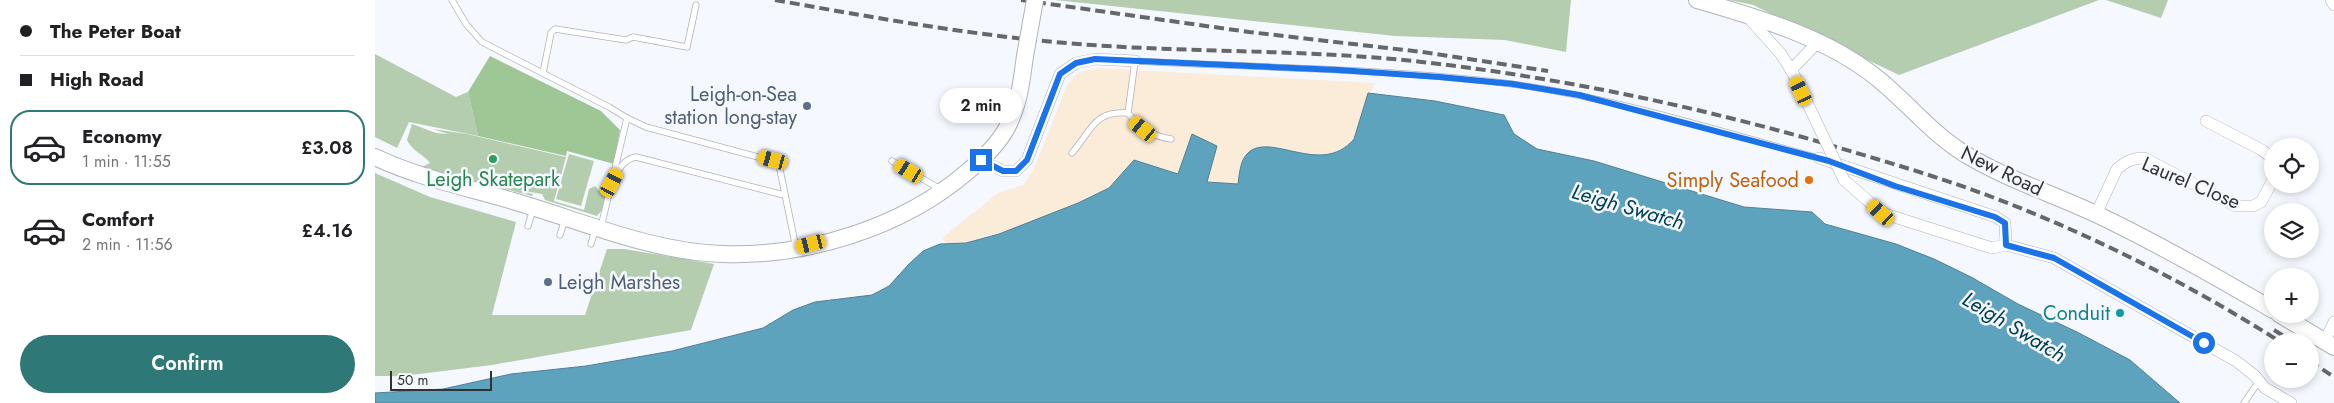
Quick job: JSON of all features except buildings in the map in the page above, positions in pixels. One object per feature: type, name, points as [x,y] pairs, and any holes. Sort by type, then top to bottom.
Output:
[{"type":"street","points":[[375,157],[411,173],[533,207],[648,243],[695,252],[753,254],[796,248],[857,233],[913,210],[943,191],[981,160],[1011,120],[1020,90],[1035,0]]},
{"type":"street","name":"New Road","points":[[1697,0],[1745,14],[1818,42],[1876,77],[1948,143],[1964,154],[1985,166],[2096,214],[2220,278],[2264,305]]},
{"type":"street","points":[[2331,0],[2334,5]]},
{"type":"street","points":[[1745,14],[1781,54],[1793,72],[1844,180],[1881,213],[1992,248],[2006,245],[2054,258],[2236,361],[2254,375],[2265,388],[2291,403]]},
{"type":"street","points":[[1793,72],[1818,42]]},
{"type":"street","points":[[981,160],[1003,171],[1016,171],[1027,160],[1060,74],[1076,63],[1095,59],[1135,61]]},
{"type":"street","points":[[2206,121],[2264,152]]},
{"type":"street","points":[[1819,158],[1995,217],[2005,223],[2006,245]]},
{"type":"street","name":"Laurel Close","points":[[2096,214],[2117,169],[2136,158],[2144,158],[2236,206],[2245,208],[2261,202],[2266,193]]},
{"type":"street","points":[[2294,323],[2330,344],[2334,322]]},
{"type":"lane","points":[[452,0],[466,24],[483,42],[627,118],[646,127],[773,160],[782,171],[784,195],[796,248]]},
{"type":"lane","points":[[543,73],[551,33],[555,29],[626,40],[633,37],[687,47],[696,5]]},
{"type":"lane","points":[[1171,139],[1155,136],[1135,122],[1128,113],[1135,61],[1339,70],[1513,84],[1579,95],[1819,158]]},
{"type":"lane","points":[[1072,154],[1101,117],[1112,112],[1128,113]]},
{"type":"lane","points":[[591,244],[612,183],[627,118]]},
{"type":"lane","points":[[612,183],[623,163],[629,158],[636,157],[784,195]]},
{"type":"lane","points":[[892,161],[943,191]]},
{"type":"lane","points":[[528,226],[533,207]]},
{"type":"lane","points":[[560,235],[565,217]]},
{"type":"lane","points":[[2244,403],[2257,384]]},
{"type":"shaded area","points":[[1099,68],[1375,83],[1363,107],[1357,132],[1349,145],[1338,152],[1317,156],[1271,147],[1242,163],[1238,184],[1207,182],[1178,174],[1121,176],[1109,188],[1024,226],[966,243],[946,243],[942,238],[998,193],[1023,185],[1033,171],[1067,85],[1079,72]]},
{"type":"green space","points":[[1055,0],[1571,0],[1566,52],[1505,40],[1395,36]]},
{"type":"green space","points":[[1729,0],[2099,0],[1899,75],[1753,5]]},
{"type":"green space","points":[[2106,0],[2168,0],[2161,18]]},
{"type":"green space","points":[[375,54],[456,97],[468,92],[478,136],[409,122],[397,148],[375,137]]},
{"type":"green space","points":[[490,56],[601,111],[620,130],[614,164],[567,151],[566,156],[478,136],[468,92]]},
{"type":"green space","name":"Leigh Skatepark","points":[[412,124],[436,133],[448,134],[433,129],[467,134],[566,157],[554,201],[584,210],[589,189],[595,186],[602,194],[606,195],[602,210],[597,216],[545,200],[542,194],[518,190],[533,194],[532,196],[422,167],[430,163],[407,140]]},
{"type":"green space","points":[[569,154],[594,161],[581,206],[556,199]]},
{"type":"green space","points":[[375,173],[430,197],[516,222],[492,315],[585,315],[607,249],[624,249],[714,264],[691,330],[492,365],[403,376],[375,376]]},
{"type":"water","name":"Leigh Swatch","points":[[1368,93],[1435,101],[1504,115],[1514,134],[1537,149],[1594,161],[1744,207],[1812,212],[1825,224],[1896,244],[1934,259],[1971,277],[2018,304],[2130,360],[2180,403],[375,403],[375,393],[443,389],[511,374],[586,366],[672,351],[763,328],[793,310],[815,302],[872,295],[889,286],[923,251],[940,244],[966,243],[999,234],[1078,203],[1109,188],[1134,160],[1178,174],[1192,134],[1217,146],[1207,182],[1238,184],[1244,158],[1253,149],[1265,147],[1279,148],[1325,155],[1340,150],[1354,139]]},
{"type":"railway","points":[[775,0],[926,26],[1040,41],[1121,47],[1336,55],[1422,62],[1521,75],[1668,103],[1813,140],[1926,174],[1992,197],[2103,244],[2175,280],[2266,333]]},
{"type":"railway","points":[[1021,0],[1249,32],[1422,52],[1548,71]]},
{"type":"railway","points":[[2274,330],[2279,333]]},
{"type":"railway","points":[[2319,367],[2334,377]]},
{"type":"place","name":"Leigh-on-Sea station long-stay","points":[[807,106]]},
{"type":"place","name":"Leigh Skatepark","points":[[493,159]]},
{"type":"place","name":"Simply Seafood","points":[[1809,180]]},
{"type":"place","name":"Leigh Marshes","points":[[548,282]]},
{"type":"place","name":"Conduit","points":[[2120,313]]},
{"type":"route","points":[[981,160],[1003,171],[1016,171],[1027,160],[1060,74],[1076,63],[1095,59],[1339,70],[1513,84],[1579,95],[1819,158],[1865,173],[1895,186],[1995,217],[2005,223],[2007,230],[2006,245],[2035,251],[2054,258],[2204,343]]}]
